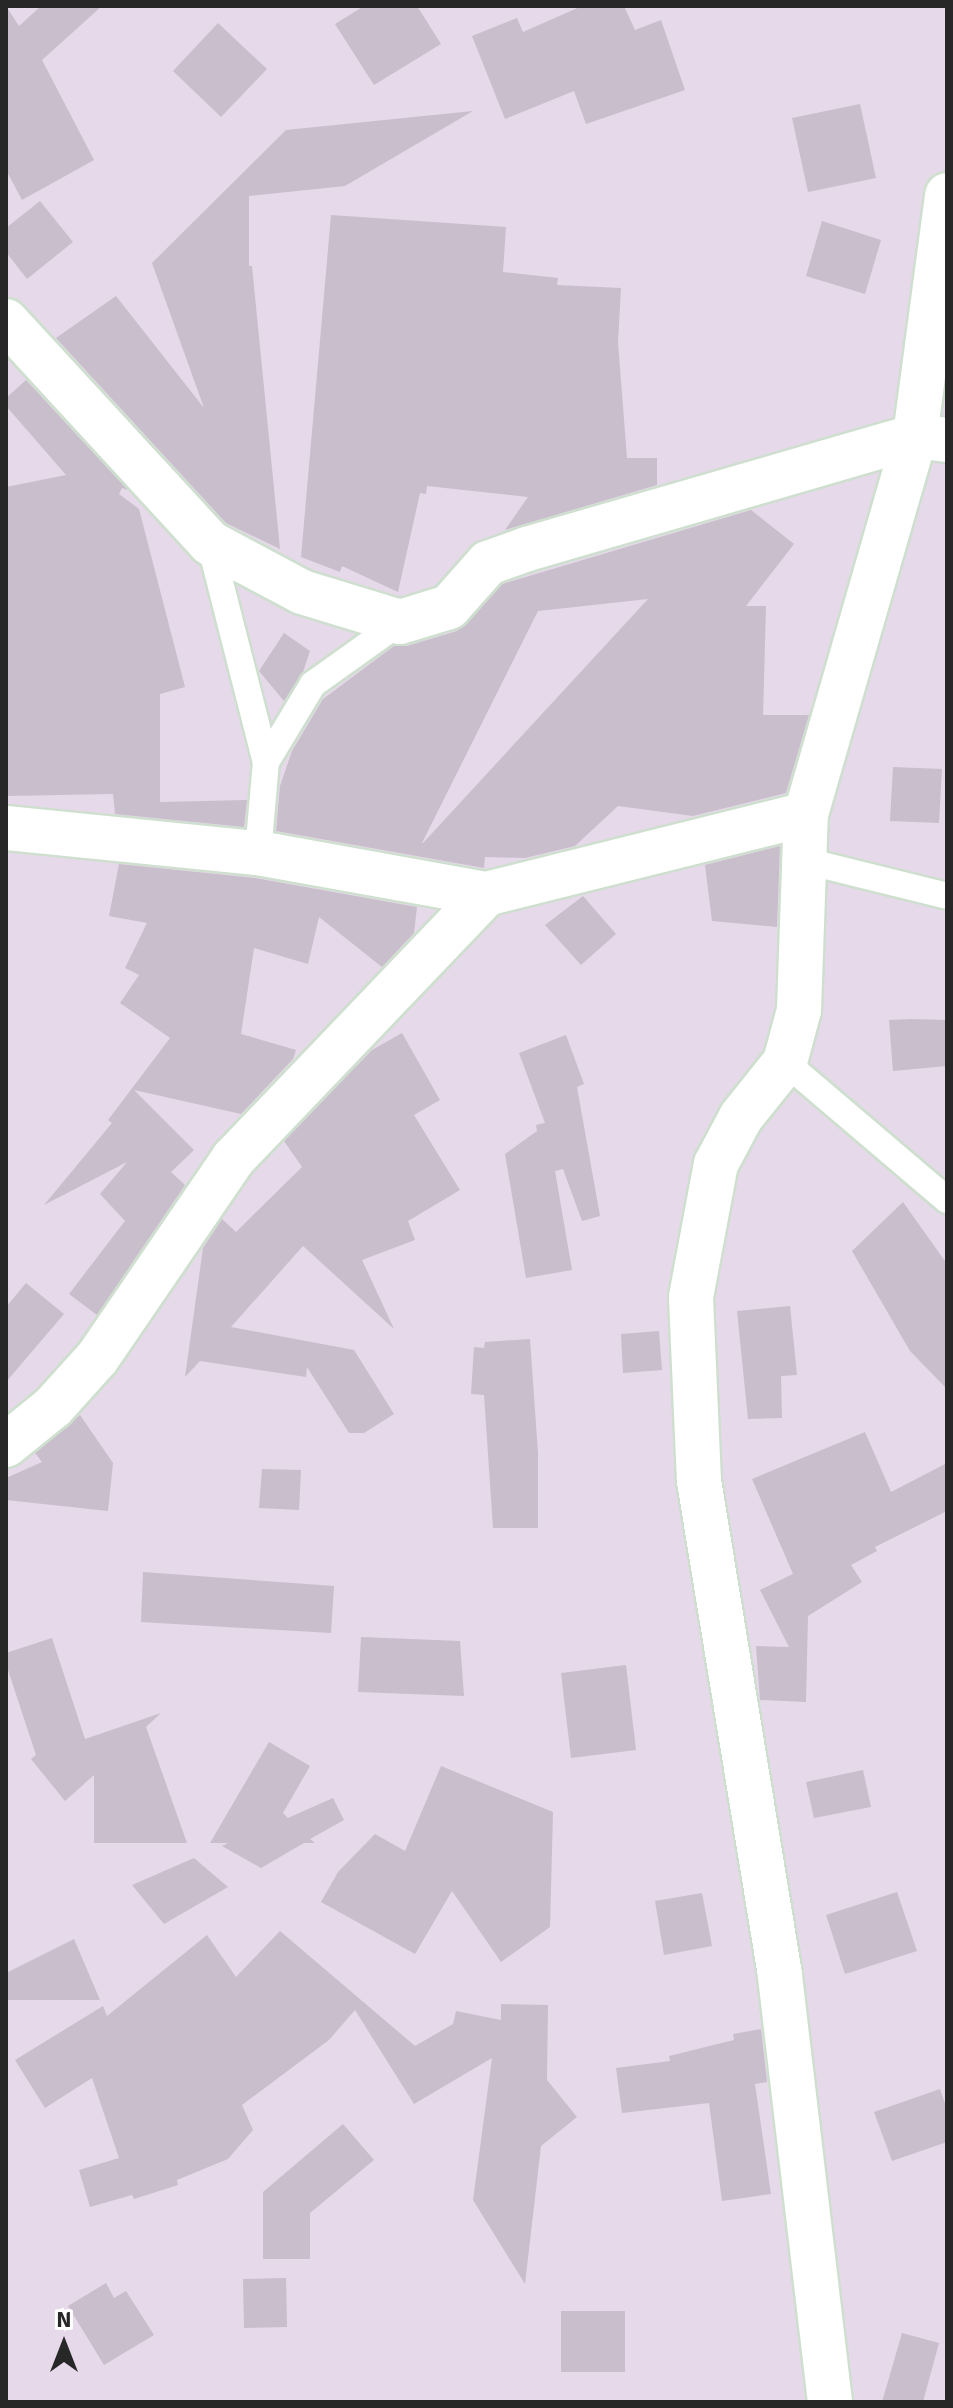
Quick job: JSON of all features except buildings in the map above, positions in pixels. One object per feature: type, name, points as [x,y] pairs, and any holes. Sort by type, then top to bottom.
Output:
[{"type":"street","points":[[830,2402],[780,1975],[699,1481],[691,1297],[716,1164],[741,1117],[785,1062],[799,1010],[806,814],[931,438],[947,195]]},
{"type":"street","points":[[6,321],[210,543],[302,592],[400,622],[449,607],[488,563],[931,438]]},
{"type":"street","points":[[6,828],[258,853],[486,894],[806,814]]},
{"type":"street","points":[[6,1445],[53,1407],[98,1357],[204,1196],[233,1159],[486,894]]},
{"type":"lane","points":[[210,543],[266,762],[258,853]]},
{"type":"lane","points":[[266,762],[313,684],[400,622]]},
{"type":"lane","points":[[806,861],[947,896]]},
{"type":"lane","points":[[785,1062],[947,1200]]}]
